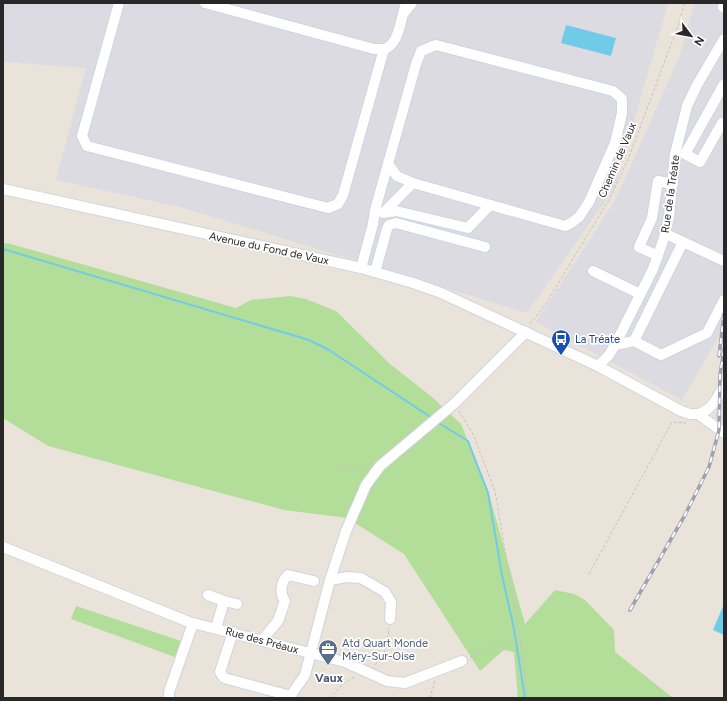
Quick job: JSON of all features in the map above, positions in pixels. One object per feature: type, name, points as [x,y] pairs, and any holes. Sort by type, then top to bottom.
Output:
[{"type":"street","points":[[119,3],[82,136],[87,146],[328,208],[338,204],[343,195],[384,49]]},
{"type":"street","points":[[205,3],[374,49],[384,49],[391,45],[396,36],[406,3]]},
{"type":"street","points":[[403,14],[412,3]]},
{"type":"street","name":"Rue de la Tréate","points":[[598,366],[609,355],[615,345],[653,269],[666,234],[672,184],[680,154],[687,106],[697,85],[724,39]]},
{"type":"street","points":[[361,268],[374,224],[375,210],[416,64],[421,51],[436,45],[613,91],[622,98],[622,113],[615,143],[589,202],[579,217],[565,226],[413,183],[396,176],[388,164]]},
{"type":"street","points":[[722,123],[700,162],[680,154],[724,84]]},
{"type":"street","points":[[658,256],[639,247],[652,218],[658,181],[672,184]]},
{"type":"street","points":[[374,224],[413,183]]},
{"type":"street","name":"Avenue du Fond de Vaux","points":[[3,188],[361,268],[413,283],[439,292],[598,366],[681,411],[690,414],[698,414]]},
{"type":"street","points":[[384,212],[396,211],[468,228],[490,205]]},
{"type":"street","points":[[375,272],[387,229],[390,225],[396,223],[485,247]]},
{"type":"street","points":[[666,234],[724,261]]},
{"type":"street","points":[[634,341],[683,242]]},
{"type":"street","points":[[593,271],[640,294]]},
{"type":"street","points":[[615,345],[634,341],[661,355],[707,334],[724,300]]},
{"type":"street","points":[[305,675],[330,580],[346,531],[366,485],[380,466],[455,403],[526,332]]},
{"type":"street","points":[[698,414],[705,412],[714,403],[724,386]]},
{"type":"street","points":[[698,414],[724,433]]},
{"type":"street","name":"Rue des Préaux","points":[[3,546],[194,623],[345,662],[387,681],[405,683],[462,661]]},
{"type":"street","points":[[262,640],[278,621],[285,601],[282,597],[284,579],[288,575],[314,581]]},
{"type":"street","points":[[330,580],[347,577],[361,578],[385,592],[391,602],[390,619]]},
{"type":"street","points":[[208,595],[237,604]]},
{"type":"street","points":[[216,628],[224,601]]},
{"type":"street","points":[[169,698],[169,692],[194,623]]},
{"type":"street","points":[[233,632],[220,672],[224,678],[290,697],[305,675],[324,657]]},
{"type":"path","name":"Chemin de Vaux","points":[[526,332],[532,321],[538,316],[544,307],[610,198],[631,150],[678,26],[685,3]]},
{"type":"path","points":[[455,403],[473,434],[495,491],[519,633],[528,698]]},
{"type":"path","points":[[589,574],[672,422],[686,423]]},
{"type":"path","points":[[337,464],[345,465],[373,475]]},
{"type":"path","points":[[375,665],[386,649],[390,619]]},
{"type":"path","points":[[462,661],[514,640],[519,633]]},
{"type":"path","points":[[430,698],[438,670]]},
{"type":"path","points":[[329,698],[341,688],[347,680],[356,677]]},
{"type":"shaded area","points":[[3,3],[668,3],[615,187],[527,313],[180,207],[56,180],[86,68],[3,62]]},
{"type":"shaded area","points":[[694,3],[724,3],[724,327],[682,400],[536,322],[616,199],[681,53]]},
{"type":"shaded area","points":[[724,396],[724,422],[714,417]]},
{"type":"green space","points":[[3,241],[4,243],[236,308],[251,300],[290,296],[306,299],[336,311],[390,364],[432,397],[461,424],[488,490],[525,624],[555,590],[574,594],[585,600],[614,630],[615,652],[673,698],[518,698],[514,652],[504,650],[480,671],[404,554],[347,518],[284,510],[48,446],[3,418]]},
{"type":"green space","points":[[76,606],[181,641],[175,657],[71,619]]},
{"type":"water","points":[[566,25],[616,38],[611,56],[561,43]]},
{"type":"water","points":[[724,604],[724,635],[713,630]]},
{"type":"waterway","points":[[3,249],[309,340],[329,350],[432,418]]},
{"type":"waterway","points":[[437,422],[468,441],[488,493],[502,575],[514,629],[525,698]]},
{"type":"railway","points":[[719,356],[724,314]]},
{"type":"railway","points":[[630,610],[685,515],[709,467],[719,430],[720,375],[724,349]]},
{"type":"place","name":"La Tréate","points":[[561,356]]},
{"type":"place","name":"Atd Quart Monde Méry-Sur-Oise","points":[[328,666]]},
{"type":"district","name":"Vaux","points":[[329,678]]}]
